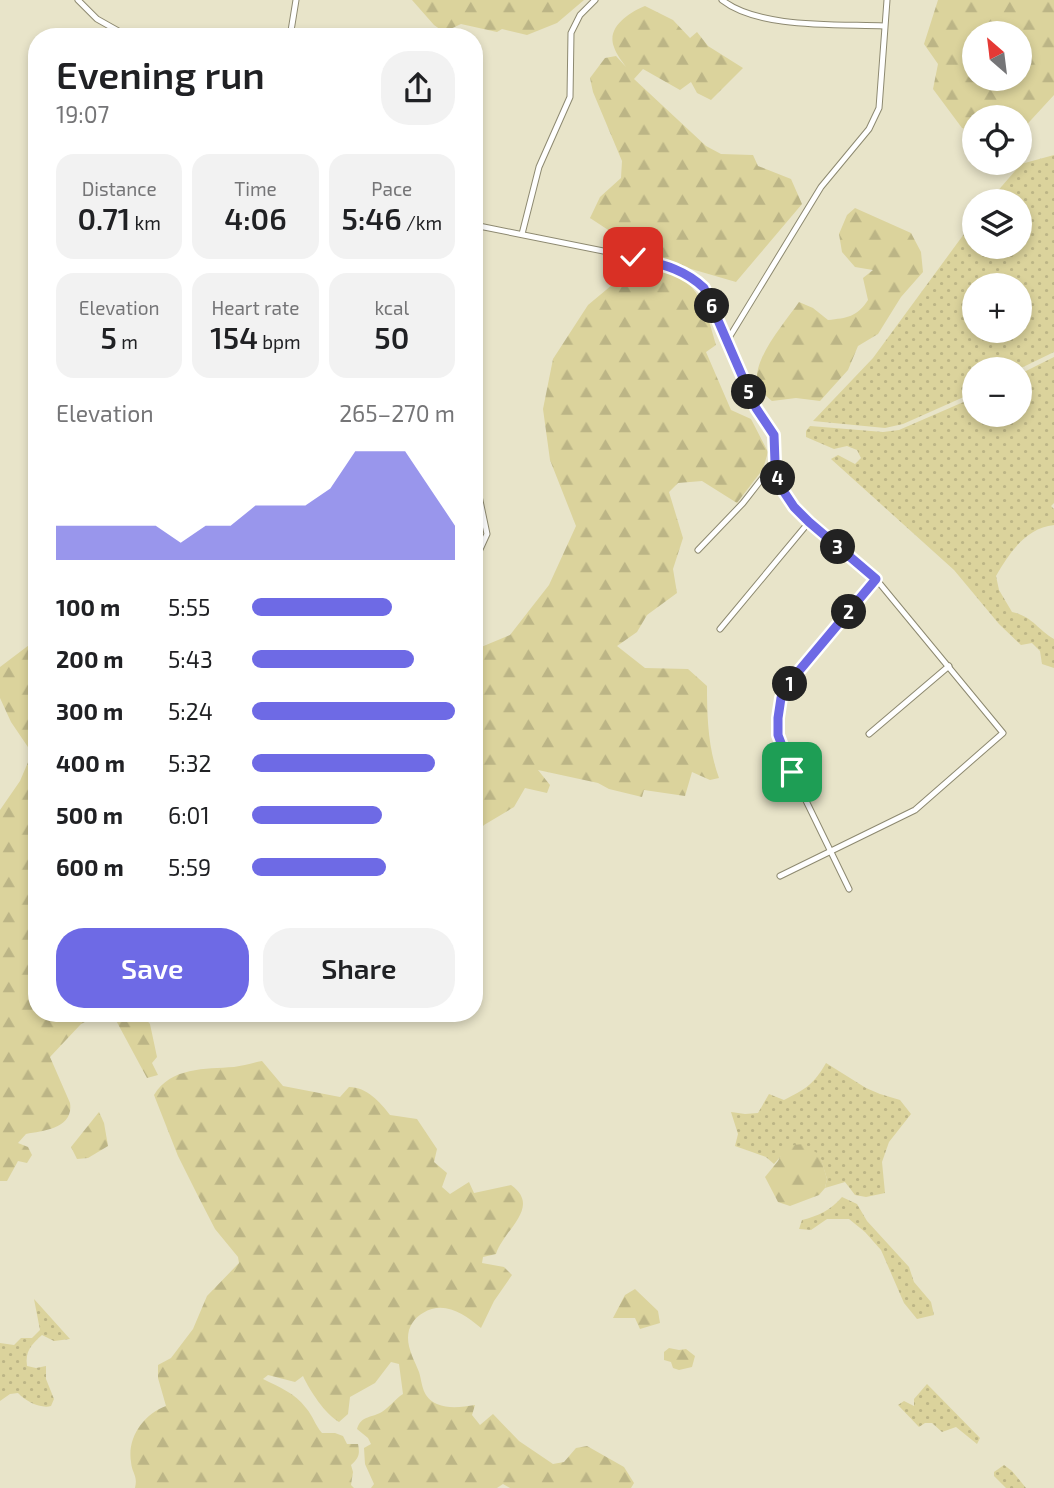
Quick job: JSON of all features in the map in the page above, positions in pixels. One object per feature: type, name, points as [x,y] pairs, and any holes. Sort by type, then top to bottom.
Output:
[{"type":"street","points":[[78,0],[97,19],[113,28]]},
{"type":"street","points":[[291,28],[296,0]]},
{"type":"street","points":[[522,234],[539,167],[570,97],[571,33],[580,15],[595,0]]},
{"type":"street","points":[[722,0],[752,16],[798,22],[884,26]]},
{"type":"street","points":[[727,341],[821,187],[869,129],[879,108],[887,0]]},
{"type":"street","points":[[483,227],[667,266],[691,276],[704,288],[756,408],[774,435],[775,462],[782,489],[794,507],[876,579],[1003,733],[915,810],[780,876]]},
{"type":"street","points":[[698,550],[743,503],[775,462]]},
{"type":"street","points":[[483,513],[486,538],[483,544]]},
{"type":"street","points":[[720,629],[809,522]]},
{"type":"street","points":[[849,889],[792,772],[778,735],[778,718],[781,698],[793,678],[876,579]]},
{"type":"street","points":[[869,734],[949,666]]},
{"type":"green space","points":[[412,0],[584,0],[557,23],[527,35],[461,24],[452,28],[438,28]]},
{"type":"green space","points":[[938,0],[1054,0],[1054,95],[1032,119],[1032,105],[962,105],[962,128],[933,89],[938,64],[924,44]]},
{"type":"green space","points":[[645,6],[673,20],[690,38],[697,32],[708,46],[743,68],[711,100],[697,93],[691,82],[680,90],[643,69],[634,79],[706,146],[721,154],[753,155],[758,166],[791,179],[802,204],[736,282],[674,264],[628,243],[590,218],[600,197],[621,178],[622,161],[593,92],[590,78],[605,58],[616,56],[626,67],[615,50],[613,33],[626,16]]},
{"type":"green space","points":[[1054,155],[1054,352],[1032,363],[1032,357],[962,357],[962,398],[903,424],[885,428],[813,421],[873,358],[962,237],[962,259],[1032,259],[1032,189],[999,189],[1011,175],[1032,175],[1032,161]]},
{"type":"green space","points":[[855,208],[911,233],[921,252],[923,272],[901,297],[878,334],[858,346],[848,370],[820,401],[796,398],[772,401],[758,384],[758,368],[773,338],[799,302],[813,308],[828,320],[851,316],[868,300],[863,278],[873,270],[855,267],[842,252],[839,234],[847,215]]},
{"type":"green space","points":[[636,265],[684,280],[696,293],[705,310],[716,345],[706,352],[731,410],[751,419],[768,452],[763,469],[737,503],[702,481],[678,483],[669,492],[683,538],[673,569],[677,593],[647,615],[637,632],[617,646],[645,668],[688,669],[707,686],[710,744],[719,778],[710,780],[692,772],[685,796],[644,790],[642,797],[609,789],[598,783],[538,770],[550,785],[547,793],[525,788],[514,807],[483,826],[483,646],[510,635],[549,585],[576,526],[550,460],[543,409],[553,359],[588,305]]},
{"type":"green space","points":[[1054,357],[1054,503],[1051,506],[1054,509],[1054,525],[1035,531],[1019,543],[996,576],[999,590],[1012,612],[1030,620],[1054,639],[1054,668],[1042,664],[1040,651],[1032,643],[1021,645],[999,624],[954,570],[831,459],[838,455],[855,464],[861,458],[857,450],[847,446],[834,449],[806,437],[810,426],[883,432],[899,430],[962,403],[962,427],[1032,427],[1032,368]]},
{"type":"green space","points":[[28,646],[28,747],[11,722],[0,698],[0,667]]},
{"type":"green space","points":[[28,762],[28,1022],[85,1022],[50,1057],[70,1103],[67,1118],[56,1127],[26,1134],[18,1143],[28,1147],[32,1155],[27,1163],[18,1161],[7,1181],[0,1181],[0,810],[20,781]]},
{"type":"green space","points":[[117,1022],[150,1024],[157,1057],[152,1063],[158,1075],[147,1078]]},
{"type":"green space","points":[[262,1061],[283,1086],[340,1097],[349,1087],[356,1088],[372,1096],[390,1115],[417,1119],[437,1149],[434,1162],[447,1173],[442,1187],[450,1194],[469,1182],[474,1193],[511,1185],[520,1193],[523,1202],[518,1218],[496,1254],[483,1257],[482,1263],[504,1267],[512,1275],[494,1301],[481,1328],[454,1310],[446,1308],[431,1309],[414,1320],[410,1327],[409,1346],[424,1391],[428,1398],[442,1406],[475,1405],[472,1415],[480,1425],[493,1414],[519,1441],[553,1464],[564,1462],[576,1448],[587,1446],[624,1467],[634,1483],[631,1488],[510,1488],[503,1484],[497,1488],[371,1488],[374,1484],[365,1464],[364,1448],[371,1444],[357,1429],[363,1420],[383,1411],[403,1394],[399,1364],[391,1362],[375,1383],[350,1397],[348,1414],[339,1422],[318,1402],[303,1376],[295,1382],[268,1375],[263,1379],[297,1398],[322,1433],[335,1433],[343,1436],[347,1444],[358,1444],[358,1456],[351,1465],[351,1485],[354,1488],[135,1488],[136,1480],[130,1453],[135,1435],[144,1421],[166,1406],[158,1378],[158,1365],[171,1358],[193,1329],[207,1296],[239,1263],[238,1257],[215,1229],[196,1192],[178,1156],[154,1095],[161,1086],[179,1074]]},
{"type":"green space","points":[[826,1063],[866,1088],[900,1100],[911,1114],[889,1142],[882,1162],[885,1193],[866,1197],[855,1195],[845,1182],[825,1188],[827,1179],[820,1156],[782,1155],[774,1164],[766,1157],[735,1146],[738,1134],[731,1112],[758,1113],[769,1094],[784,1100],[792,1096],[813,1081]]},
{"type":"green space","points":[[99,1112],[108,1146],[88,1158],[77,1159],[71,1147]]},
{"type":"green space","points":[[803,1144],[820,1155],[827,1179],[825,1188],[819,1195],[790,1206],[778,1202],[765,1177],[784,1149]]},
{"type":"green space","points":[[842,1197],[857,1204],[867,1221],[909,1267],[914,1282],[931,1302],[934,1315],[917,1319],[904,1303],[881,1250],[849,1219],[827,1219],[811,1230],[799,1229],[802,1220],[824,1212]]},
{"type":"green space","points":[[635,1289],[658,1311],[660,1323],[640,1329],[635,1318],[613,1318],[625,1295]]},
{"type":"green space","points":[[34,1299],[70,1339],[54,1341],[42,1335],[28,1352],[27,1366],[46,1366],[46,1379],[54,1399],[51,1406],[47,1407],[33,1404],[18,1393],[10,1394],[0,1401],[0,1343],[14,1345],[21,1338],[32,1338],[40,1330]]},
{"type":"green space","points":[[669,1348],[686,1349],[695,1356],[692,1367],[679,1370],[673,1368],[671,1362],[664,1360],[664,1352]]},
{"type":"green space","points":[[927,1384],[980,1438],[977,1444],[956,1427],[942,1432],[932,1423],[919,1427],[898,1405],[904,1401],[914,1406],[914,1399]]},
{"type":"green space","points":[[1004,1465],[1026,1488],[1006,1488],[994,1476],[994,1472]]},
{"type":"route","points":[[633,257],[691,276],[704,288],[756,408],[774,435],[775,462],[782,489],[794,507],[809,522],[876,579],[793,678],[781,698],[778,735],[792,772]]}]
